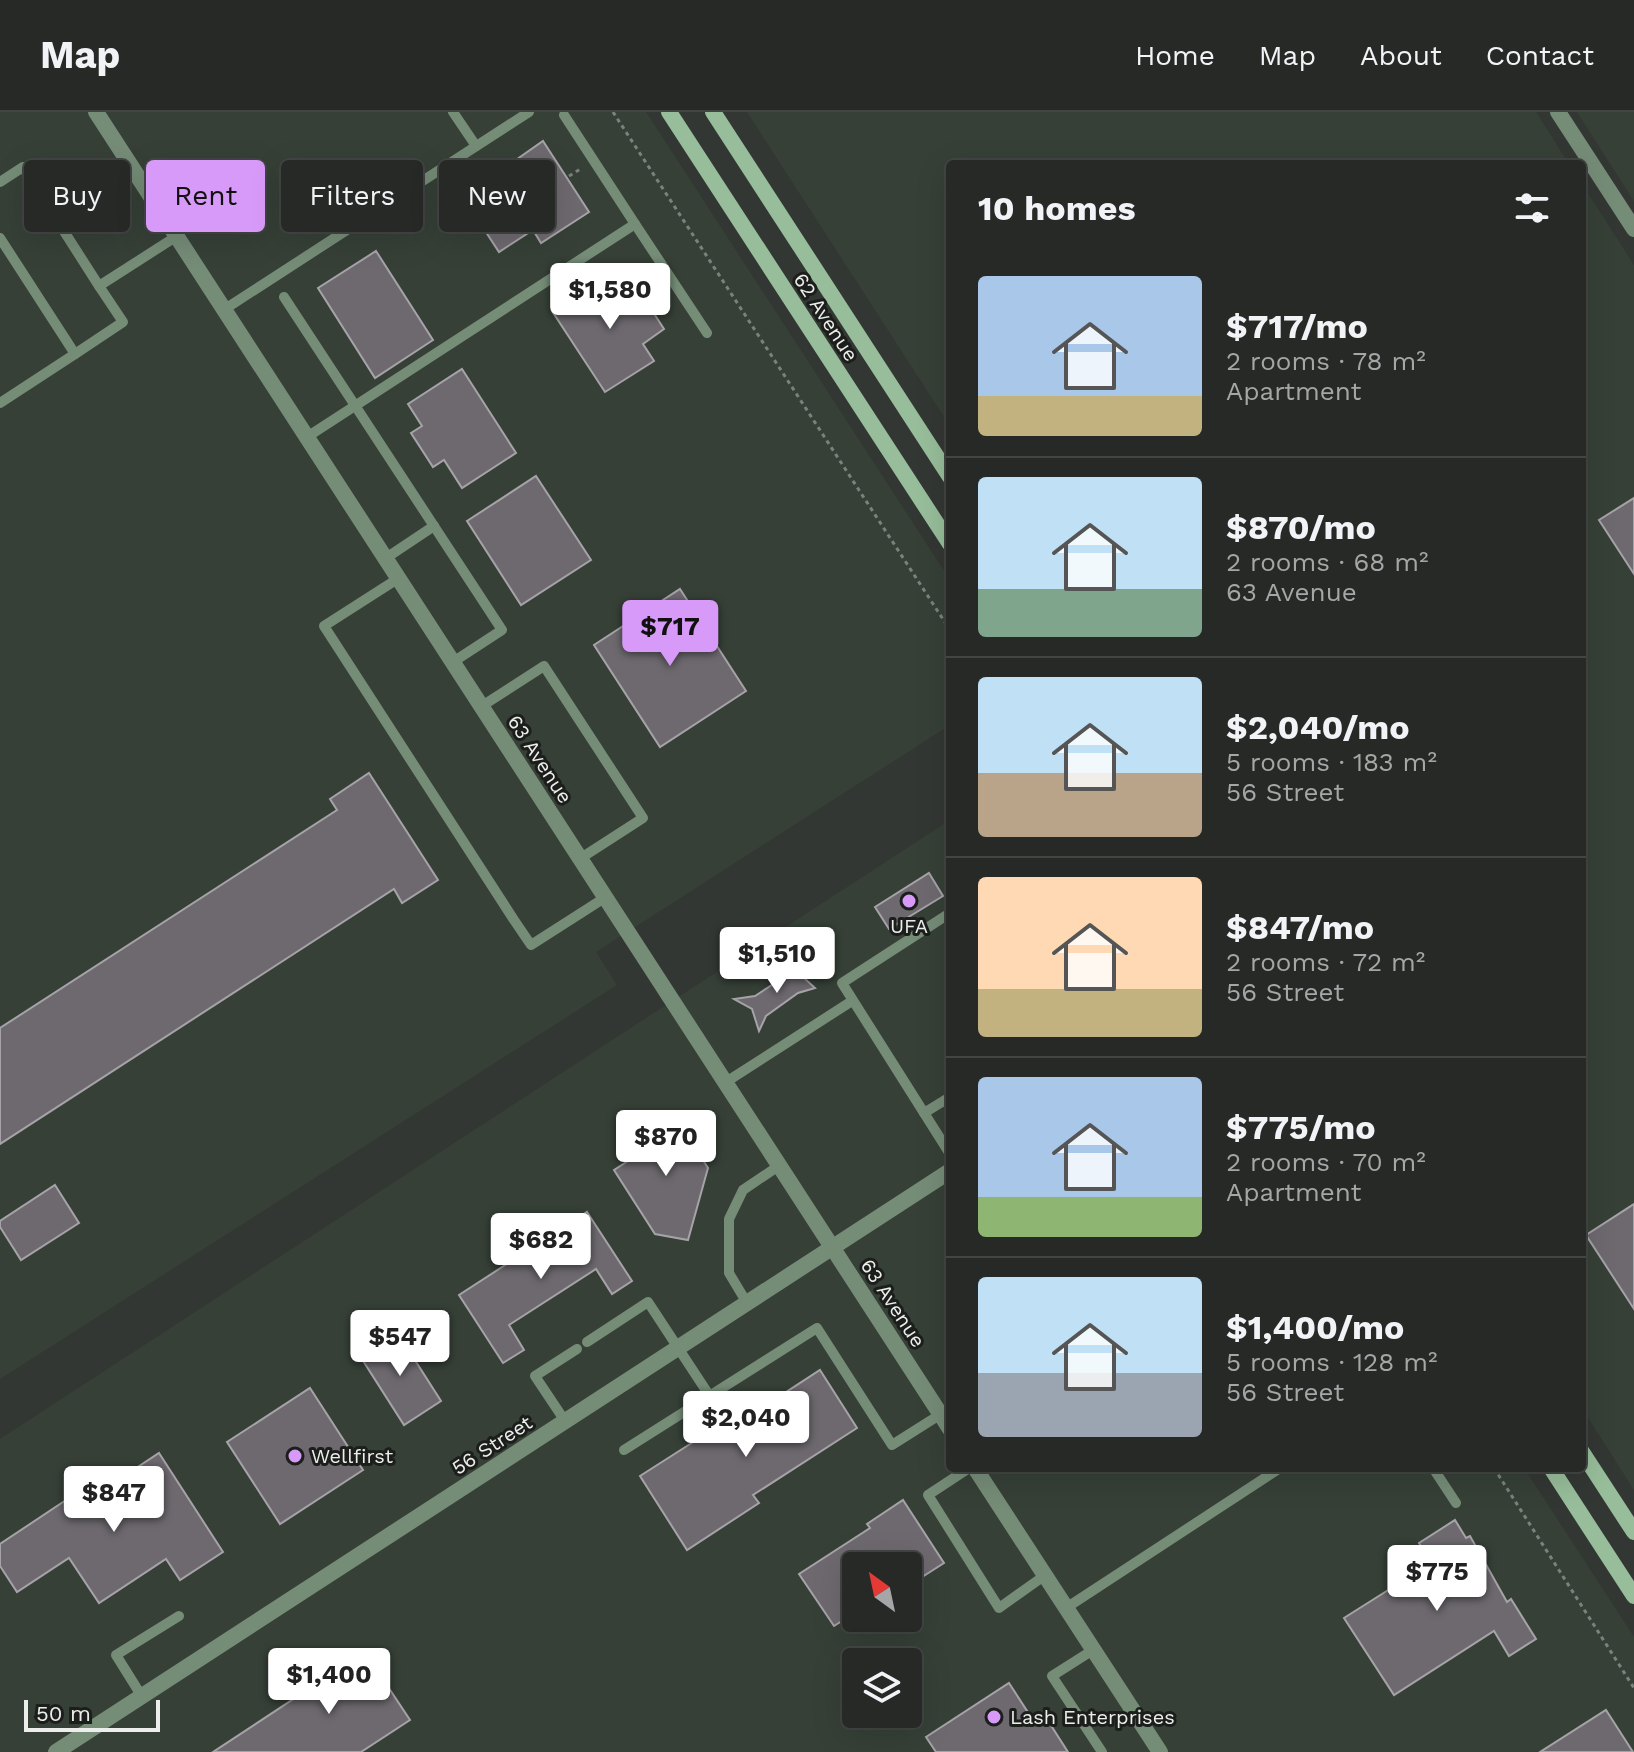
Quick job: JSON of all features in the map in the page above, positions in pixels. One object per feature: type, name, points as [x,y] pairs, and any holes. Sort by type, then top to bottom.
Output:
[{"type":"main road","name":"62 Avenue","points":[[669,112],[946,538]]},
{"type":"main road","name":"62 Avenue","points":[[713,112],[946,471]]},
{"type":"main road","points":[[1586,1458],[1634,1532]]},
{"type":"main road","points":[[1554,1472],[1634,1596]]},
{"type":"street","name":"63 Avenue","points":[[96,112],[945,1421]]},
{"type":"street","points":[[1558,112],[1634,229]]},
{"type":"street","name":"56 Street","points":[[56,1752],[946,1174]]},
{"type":"street","points":[[978,1472],[1160,1752]]},
{"type":"lane","points":[[453,112],[476,146]]},
{"type":"lane","points":[[225,309],[529,112]]},
{"type":"lane","points":[[564,115],[707,333]]},
{"type":"lane","points":[[0,182],[23,167],[123,322],[0,403]]},
{"type":"lane","points":[[307,437],[635,224]]},
{"type":"lane","points":[[99,286],[177,236]]},
{"type":"lane","points":[[0,238],[75,354]]},
{"type":"lane","points":[[284,297],[502,630],[453,662]]},
{"type":"lane","points":[[386,558],[434,526]]},
{"type":"lane","points":[[399,578],[324,626],[531,945],[606,897]]},
{"type":"lane","points":[[482,706],[544,666],[643,818],[581,858]]},
{"type":"lane","points":[[946,916],[842,983],[946,1148]]},
{"type":"lane","points":[[726,1082],[852,1001]]},
{"type":"lane","points":[[924,1113],[946,1099]]},
{"type":"lane","points":[[747,1303],[729,1273],[729,1219],[743,1190],[780,1165]]},
{"type":"lane","points":[[587,1342],[648,1302],[709,1395]]},
{"type":"lane","points":[[624,1450],[817,1328],[892,1445],[945,1421]]},
{"type":"lane","points":[[565,1421],[535,1376],[577,1349]]},
{"type":"lane","points":[[963,1472],[928,1495],[999,1608],[1044,1576]]},
{"type":"lane","points":[[1066,1608],[1274,1472]]},
{"type":"lane","points":[[1436,1472],[1456,1503]]},
{"type":"lane","points":[[141,1695],[116,1655],[179,1616]]},
{"type":"lane","points":[[1093,1650],[1052,1676],[1102,1752]]},
{"type":"path","points":[[613,112],[946,624]]},
{"type":"path","points":[[1497,1472],[1634,1688]]},
{"type":"shaded area","points":[[0,112],[646,112],[946,574],[946,728],[596,952],[617,985],[0,1379]]},
{"type":"shaded area","points":[[747,112],[1536,112],[1566,160],[946,160],[946,420]]},
{"type":"shaded area","points":[[1577,112],[1634,112],[1634,201]]},
{"type":"shaded area","points":[[1586,190],[1634,265],[1634,1490],[1586,1414]]},
{"type":"shaded area","points":[[946,823],[946,1472],[1527,1472],[1634,1637],[1634,1752],[0,1752],[0,1439]]},
{"type":"building","points":[[543,141],[589,212],[541,243],[534,232],[555,232],[555,160],[516,160]]},
{"type":"building","points":[[486,232],[530,232],[499,252]]},
{"type":"building","points":[[376,251],[433,340],[375,378],[318,288]]},
{"type":"building","points":[[601,279],[611,294],[633,281],[664,329],[643,344],[654,361],[605,392],[552,311]]},
{"type":"building","points":[[462,369],[516,453],[462,488],[444,460],[433,467],[411,433],[422,426],[408,404]]},
{"type":"building","points":[[536,476],[591,560],[521,605],[467,521]]},
{"type":"building","points":[[1634,498],[1634,574],[1599,520]]},
{"type":"building","points":[[680,589],[746,691],[660,747],[594,645]]},
{"type":"building","points":[[369,773],[438,880],[402,903],[394,889],[0,1144],[0,1028],[337,810],[330,799]]},
{"type":"building","name":"UFA","points":[[929,873],[943,896],[889,929],[875,907]]},
{"type":"building","points":[[799,961],[803,977],[815,988],[798,993],[766,1016],[759,1031],[752,1009],[734,999],[755,996],[787,975]]},
{"type":"building","points":[[672,1112],[708,1168],[688,1240],[655,1234],[614,1170],[642,1152],[633,1138]]},
{"type":"building","points":[[55,1185],[79,1223],[21,1260],[0,1227],[0,1221]]},
{"type":"building","points":[[1634,1204],[1634,1309],[1586,1235]]},
{"type":"building","points":[[587,1212],[632,1281],[612,1294],[596,1269],[509,1325],[524,1350],[503,1363],[459,1295]]},
{"type":"building","points":[[397,1332],[441,1401],[404,1425],[360,1356]]},
{"type":"building","points":[[820,1370],[857,1428],[753,1495],[759,1503],[687,1550],[640,1476],[712,1430],[717,1437]]},
{"type":"building","name":"Wellfirst","points":[[310,1388],[363,1470],[280,1524],[227,1442]]},
{"type":"building","points":[[159,1453],[223,1552],[180,1580],[166,1559],[99,1603],[69,1558],[17,1592],[0,1566],[0,1544],[93,1482],[100,1492]]},
{"type":"building","points":[[903,1500],[944,1563],[922,1577],[922,1552],[842,1552],[842,1621],[834,1626],[799,1574],[870,1528],[867,1524]]},
{"type":"building","points":[[1455,1520],[1466,1538],[1470,1536],[1507,1602],[1511,1599],[1536,1639],[1509,1656],[1494,1631],[1394,1695],[1344,1618],[1431,1563],[1419,1543]]},
{"type":"building","points":[[365,1652],[410,1720],[361,1752],[213,1752]]},
{"type":"building","name":"Lash Enterprises","points":[[1009,1683],[1033,1720],[1043,1713],[1068,1752],[936,1752],[926,1737]]},
{"type":"building","points":[[1606,1710],[1633,1752],[1540,1752]]},
{"type":"place","name":"UFA","points":[[909,901]]},
{"type":"place","name":"Wellfirst","points":[[295,1456]]},
{"type":"place","name":"Lash Enterprises","points":[[994,1717]]}]
